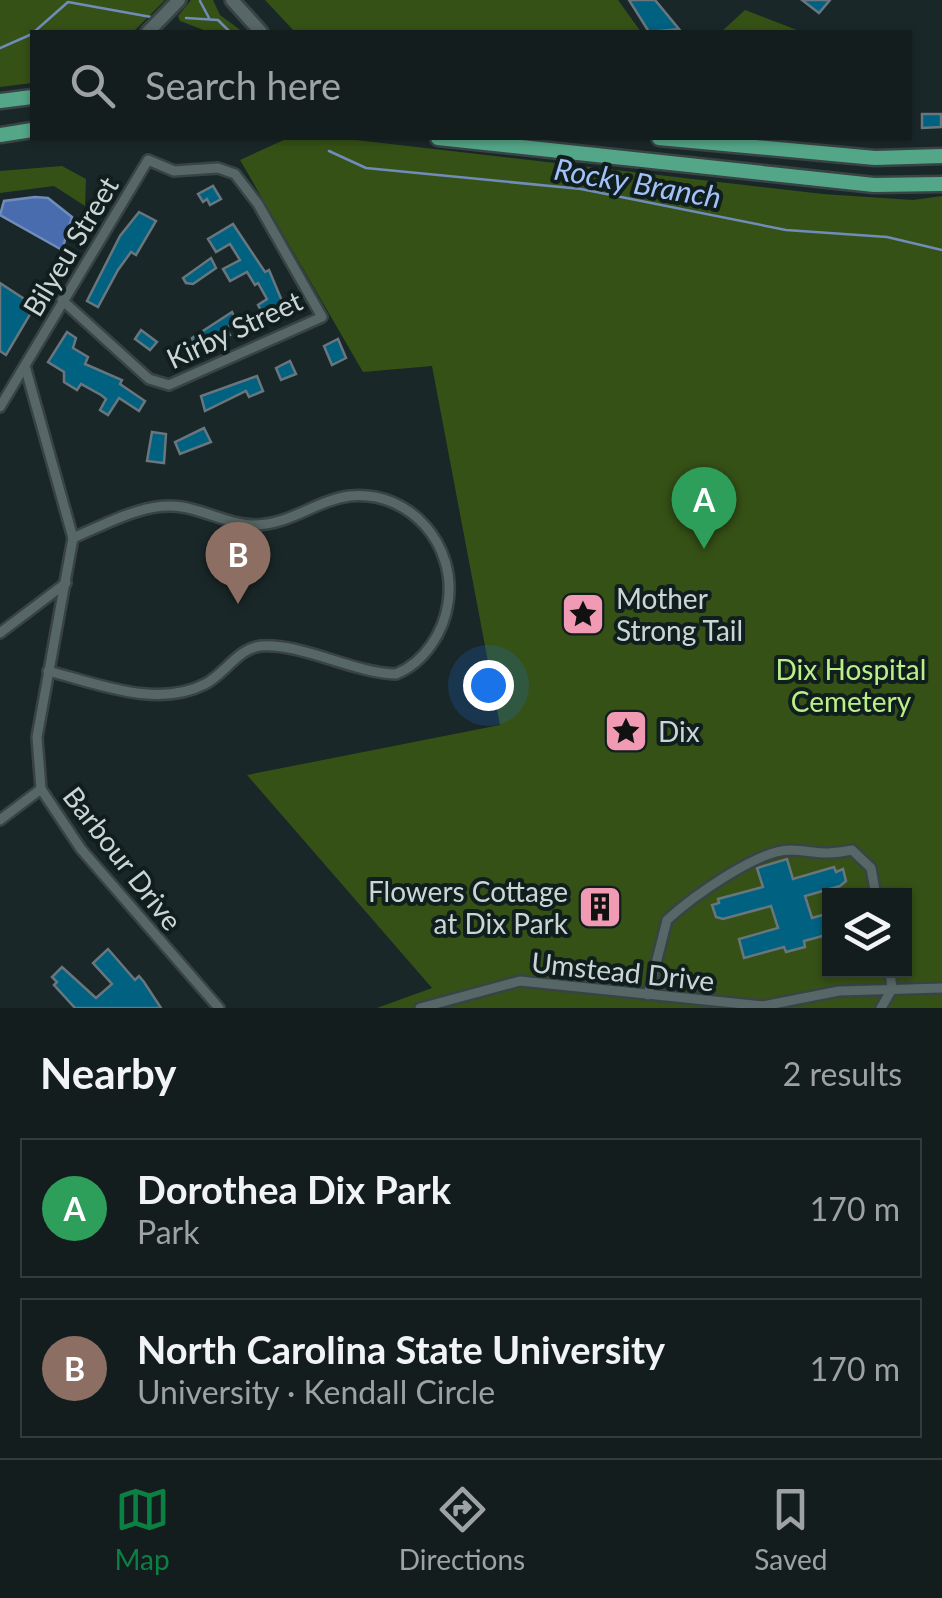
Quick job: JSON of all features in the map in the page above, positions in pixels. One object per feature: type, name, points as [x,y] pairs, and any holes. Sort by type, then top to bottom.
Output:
[{"type":"main road","points":[[0,102],[30,98]]},
{"type":"main road","points":[[0,136],[30,130]]},
{"type":"main road","points":[[456,140],[836,182],[942,184]]},
{"type":"main road","points":[[682,140],[875,158],[942,156]]},
{"type":"street","points":[[150,30],[178,0]]},
{"type":"street","points":[[232,0],[259,30]]},
{"type":"street","name":"Kirby Street","points":[[62,300],[149,379],[169,385],[322,316],[258,204],[235,174],[218,168],[166,170],[148,160]]},
{"type":"street","name":"Bilyeu Street","points":[[0,406],[148,160]]},
{"type":"street","name":"Barbour Drive","points":[[25,366],[73,538],[36,747],[42,789],[81,849],[220,1008]]},
{"type":"street","points":[[48,671],[146,694],[171,694],[206,684],[246,650],[268,646],[396,674],[431,646],[448,608],[448,566],[428,526],[410,510],[375,498],[334,500],[284,521],[258,525],[167,506],[133,513],[73,538]]},
{"type":"street","points":[[0,633],[66,582]]},
{"type":"street","points":[[0,820],[42,789]]},
{"type":"street","points":[[648,995],[668,920],[756,859],[789,850],[821,856],[852,850],[870,868],[874,888]]},
{"type":"street","points":[[881,1008],[892,989],[891,978]]},
{"type":"street","name":"Umstead Drive","points":[[420,1008],[520,981],[763,1006],[838,990],[942,988]]},
{"type":"green space","points":[[0,0],[165,0],[135,30],[30,30],[30,83],[0,87]]},
{"type":"green space","points":[[191,0],[213,0],[220,15],[240,30],[204,30],[180,21],[178,16]]},
{"type":"green space","points":[[265,0],[618,0],[640,30],[293,30]]},
{"type":"green space","points":[[745,10],[797,30],[723,30]]},
{"type":"green space","name":"Dix Hospital Cemetery","points":[[284,140],[356,140],[823,194],[913,200],[942,196],[942,1008],[377,1008],[432,988],[247,775],[500,725],[432,366],[363,372],[240,160]]},
{"type":"green space","points":[[62,166],[86,179],[85,206],[54,186],[0,193],[0,171]]},
{"type":"water","points":[[48,198],[72,217],[62,250],[0,215],[4,201]]},
{"type":"building","points":[[629,0],[655,0],[679,29],[648,30]]},
{"type":"building","points":[[802,0],[830,0],[819,13]]},
{"type":"building","points":[[922,114],[941,114],[941,127],[922,128]]},
{"type":"building","points":[[213,186],[221,199],[210,205],[198,194]]},
{"type":"building","points":[[139,212],[156,221],[136,255],[131,252],[118,270],[98,307],[87,301],[120,236]]},
{"type":"building","points":[[233,224],[265,272],[269,270],[285,308],[286,314],[259,328],[255,321],[264,316],[258,305],[267,299],[258,283],[255,285],[247,272],[230,281],[223,269],[240,260],[230,244],[216,252],[208,239]]},
{"type":"building","points":[[211,258],[216,268],[193,284],[186,283],[183,278]]},
{"type":"building","points":[[0,283],[35,306],[6,355],[0,351]]},
{"type":"building","points":[[232,312],[237,322],[226,328],[230,335],[197,353],[192,338]]},
{"type":"building","points":[[141,330],[157,342],[150,350],[135,339]]},
{"type":"building","points":[[67,332],[76,338],[73,348],[88,357],[85,364],[122,380],[120,384],[145,401],[139,411],[119,398],[108,415],[100,410],[106,399],[101,395],[81,384],[77,390],[64,382],[64,372],[48,362]]},
{"type":"building","points":[[338,339],[346,358],[332,365],[324,346]]},
{"type":"building","points":[[290,361],[296,374],[281,380],[276,368]]},
{"type":"building","points":[[257,376],[263,391],[249,397],[246,391],[205,411],[201,396]]},
{"type":"building","points":[[204,428],[211,442],[180,454],[175,442]]},
{"type":"building","points":[[152,432],[166,434],[164,463],[147,461]]},
{"type":"building","points":[[787,859],[793,879],[834,867],[836,872],[843,869],[846,881],[840,886],[822,888],[805,896],[812,918],[822,915],[822,936],[804,941],[805,947],[786,952],[784,947],[744,958],[739,939],[778,928],[771,906],[723,919],[716,917],[712,905],[719,903],[718,899],[763,887],[757,868]]},
{"type":"building","name":"Flowers Cottage at Dix Park","points":[[599,894],[607,897],[607,913],[599,916],[591,913],[588,905],[591,897]]},
{"type":"building","points":[[108,949],[135,980],[139,976],[161,1008],[75,1008],[54,985],[57,982],[52,977],[62,967],[96,998],[112,984],[93,963]]},
{"type":"waterway","points":[[200,1],[209,18]]},
{"type":"waterway","name":"Rocky Branch","points":[[36,30],[68,2],[151,17]]},
{"type":"waterway","name":"Rocky Branch","points":[[186,18],[218,20],[228,30]]},
{"type":"waterway","name":"Rocky Branch","points":[[0,48],[30,35]]},
{"type":"waterway","name":"Rocky Branch","points":[[329,151],[366,168],[581,189],[786,230],[887,237],[942,250]]},
{"type":"place","name":"Dorothea Dix Park","points":[[704,549]]},
{"type":"place","name":"North Carolina State University","points":[[238,604]]},
{"type":"place","name":"Mother Strong Tail","points":[[583,614]]},
{"type":"place","name":"Dix","points":[[626,731]]},
{"type":"place","name":"Flowers Cottage at Dix Park","points":[[600,907]]}]
